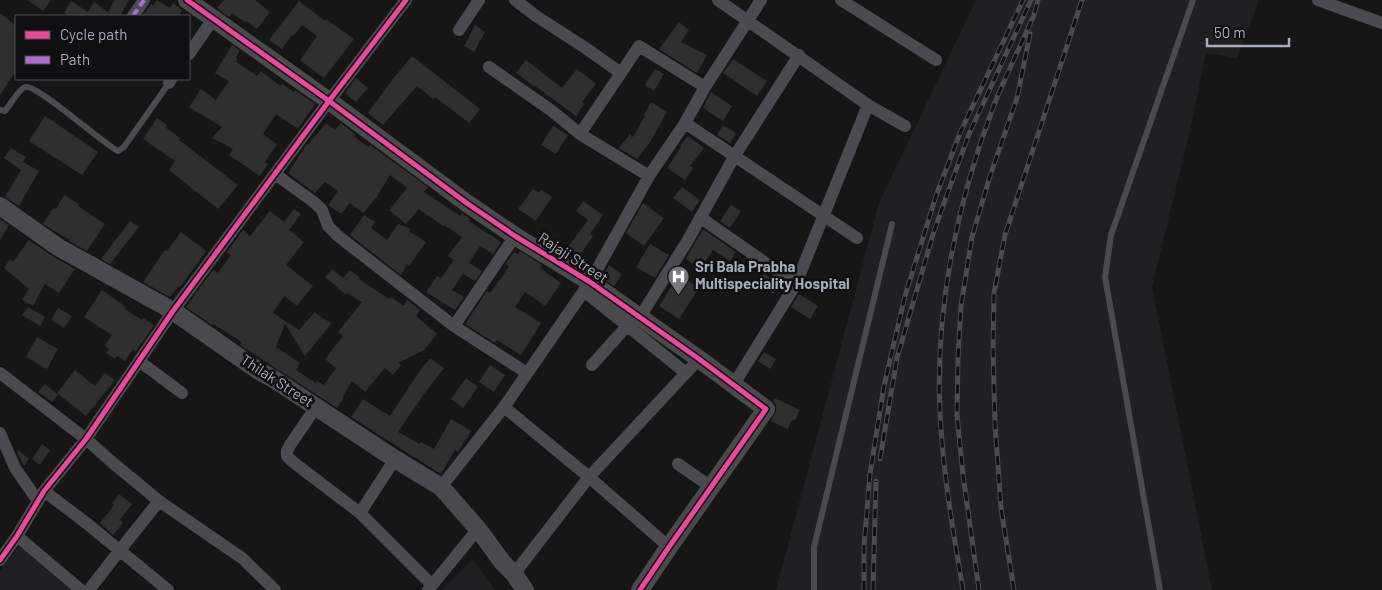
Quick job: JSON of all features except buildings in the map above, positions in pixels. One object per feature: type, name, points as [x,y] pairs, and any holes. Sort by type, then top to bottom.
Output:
[{"type":"street","points":[[134,15],[144,0]]},
{"type":"street","name":"Rajaji Street","points":[[187,0],[329,101],[468,204],[587,286],[633,322],[699,359],[766,409],[640,590]]},
{"type":"street","points":[[0,560],[41,496],[86,439],[173,311],[406,0]]},
{"type":"street","points":[[458,30],[479,0]]},
{"type":"street","points":[[515,0],[620,73]]},
{"type":"street","points":[[718,0],[868,105],[905,126]]},
{"type":"street","points":[[441,487],[504,407],[587,286],[649,176],[685,123],[705,87],[761,0]]},
{"type":"street","points":[[1318,0],[1382,23]]},
{"type":"street","points":[[848,2],[936,60]]},
{"type":"street","points":[[190,53],[213,19]]},
{"type":"street","points":[[580,134],[639,46],[705,87]]},
{"type":"street","points":[[592,365],[633,322],[701,218],[734,157],[799,55]]},
{"type":"street","points":[[490,67],[552,111],[580,134],[649,176]]},
{"type":"street","points":[[734,384],[796,284],[868,105]]},
{"type":"street","points":[[685,123],[857,238]]},
{"type":"street","points":[[275,174],[315,203],[322,210],[328,226],[338,236],[454,326],[526,373]]},
{"type":"street","name":"Thilak Street","points":[[0,206],[58,247],[173,311],[259,371],[441,487],[478,529],[525,590]]},
{"type":"street","points":[[701,218],[796,284]]},
{"type":"street","points":[[454,326],[515,236]]},
{"type":"street","points":[[633,322],[686,373]]},
{"type":"street","points":[[514,574],[589,477],[699,359]]},
{"type":"street","points":[[139,361],[182,393]]},
{"type":"street","points":[[0,373],[86,439],[112,464],[159,501],[242,558],[275,590]]},
{"type":"street","points":[[316,407],[290,445],[287,456],[360,513],[430,587],[478,529]]},
{"type":"street","points":[[504,407],[589,477],[669,547]]},
{"type":"street","points":[[0,434],[15,468],[41,496],[120,550],[168,590]]},
{"type":"street","points":[[360,513],[395,459]]},
{"type":"street","points":[[678,464],[712,486]]},
{"type":"street","points":[[89,590],[159,501]]},
{"type":"street","points":[[17,536],[81,590]]},
{"type":"lane","points":[[1160,590],[1105,277],[1111,235],[1193,0]]},
{"type":"lane","points":[[0,110],[6,111],[22,89],[29,86],[44,95],[118,151],[124,148],[170,81]]},
{"type":"lane","points":[[814,590],[814,547],[892,224]]},
{"type":"shaded area","points":[[976,0],[1259,0],[1237,58],[1206,53],[1190,131],[1152,286],[1212,590],[776,590],[879,203]]},
{"type":"shaded area","points":[[20,544],[85,590],[0,590],[0,571]]},
{"type":"shaded area","points":[[473,559],[495,590],[442,590]]},
{"type":"railway","points":[[864,590],[864,547],[870,474],[884,386],[905,296],[936,196],[960,133],[1023,0]]},
{"type":"railway","points":[[880,459],[897,358],[934,231],[969,134],[1031,0]]},
{"type":"railway","points":[[963,590],[952,524],[941,435],[939,374],[945,295],[951,256],[969,179],[994,105],[1034,15],[1038,0]]},
{"type":"railway","points":[[1014,590],[1001,508],[995,424],[994,293],[1005,235],[1082,0]]},
{"type":"railway","points":[[979,590],[963,475],[957,415],[961,306],[972,237],[990,176],[1017,98],[1030,34]]},
{"type":"railway","points":[[873,590],[876,481]]},
{"type":"marked path","points":[[134,15],[144,0]]},
{"type":"cycle path","points":[[187,0],[329,101],[468,204],[515,236],[590,282],[766,409],[640,590]]},
{"type":"cycle path","points":[[0,560],[44,491],[86,439],[173,311],[406,0]]},
{"type":"place","name":"Sri Bala Prabha Multispeciality Hospital","points":[[679,295]]}]
